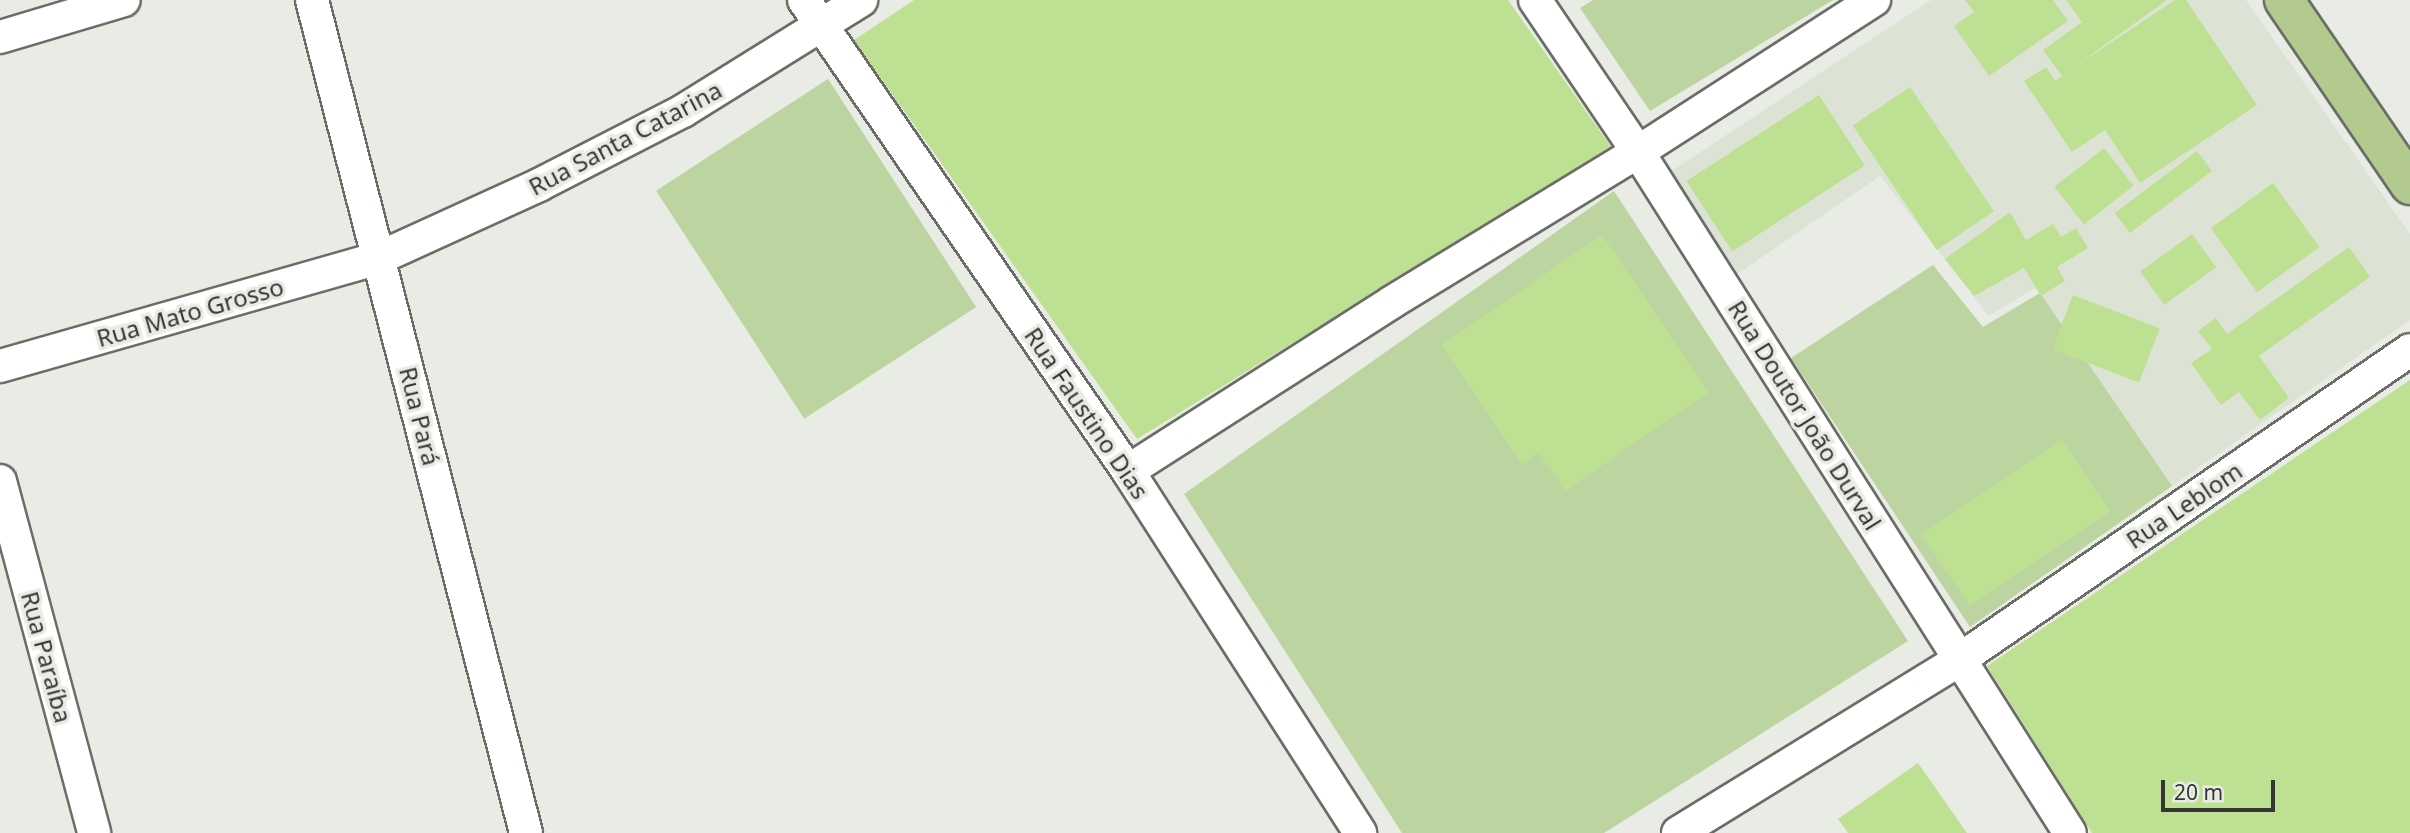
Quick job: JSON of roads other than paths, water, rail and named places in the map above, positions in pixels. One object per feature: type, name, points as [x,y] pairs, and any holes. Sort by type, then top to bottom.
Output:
[{"type":"main road","points":[[2284,0],[2410,185]]},
{"type":"street","points":[[0,37],[124,0]]},
{"type":"street","name":"Rua Pará","points":[[312,0],[526,833]]},
{"type":"street","name":"Rua Faustino Dias","points":[[804,0],[820,27],[1129,471],[1360,833]]},
{"type":"street","name":"Rua Santa Catarina","points":[[379,258],[611,149],[683,111],[861,0]]},
{"type":"street","name":"Rua Doutor João Durval","points":[[1535,0],[1638,152],[2070,833]]},
{"type":"street","points":[[1129,471],[1392,302],[1638,152],[1874,0]]},
{"type":"street","name":"Rua Mato Grosso","points":[[0,366],[379,258]]},
{"type":"street","name":"Rua Leblom","points":[[1678,833],[1959,660],[2410,350]]},
{"type":"street","name":"Rua Paraíba","points":[[0,481],[94,833]]}]
